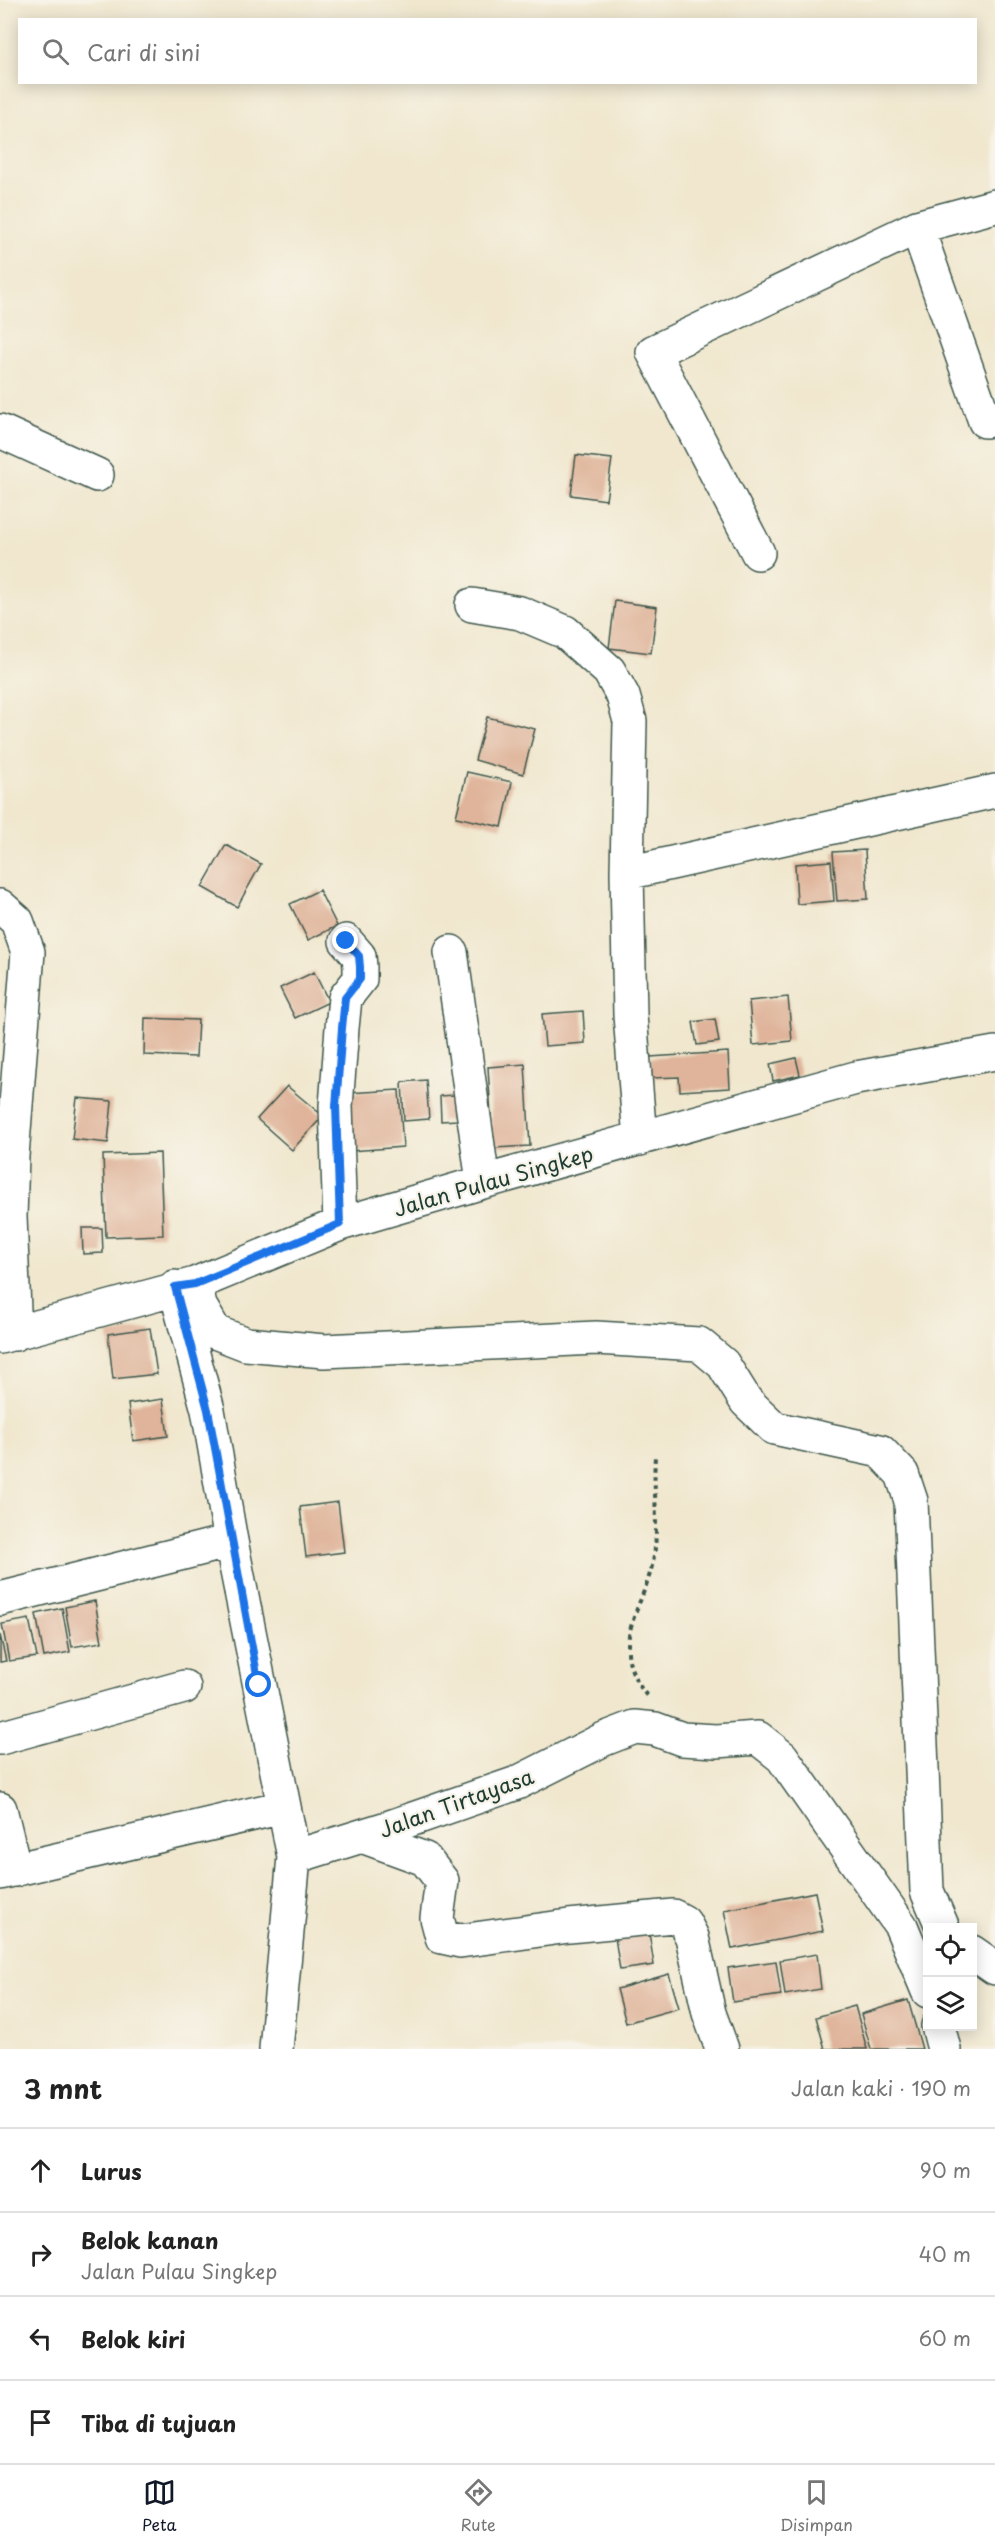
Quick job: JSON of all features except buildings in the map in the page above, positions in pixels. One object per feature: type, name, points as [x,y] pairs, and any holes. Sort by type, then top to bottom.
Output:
[{"type":"street","points":[[758,553],[653,352],[917,227],[995,206]]},
{"type":"street","points":[[917,227],[985,421],[995,419]]},
{"type":"street","points":[[0,431],[97,475]]},
{"type":"street","points":[[472,605],[520,613],[565,632],[609,671],[623,696],[630,721],[627,873],[630,1015],[640,1139]]},
{"type":"street","points":[[627,873],[995,791]]},
{"type":"street","points":[[0,906],[17,921],[28,952],[10,1024],[10,1217],[7,1335]]},
{"type":"street","points":[[340,1224],[336,1106],[341,1039],[345,998],[360,979],[359,956],[346,941]]},
{"type":"street","points":[[452,952],[483,1182]]},
{"type":"street","name":"Jalan Pulau Singkep","points":[[7,1335],[185,1286],[340,1224],[483,1182],[856,1078],[995,1053]]},
{"type":"street","points":[[185,1286],[231,1541],[294,1857],[276,2049]]},
{"type":"street","points":[[185,1286],[215,1332],[246,1344],[324,1352],[596,1338],[699,1344],[723,1364],[746,1401],[774,1428],[880,1451],[902,1474],[911,1501],[927,1891],[941,1923]]},
{"type":"street","points":[[0,1599],[231,1541]]},
{"type":"street","points":[[0,1738],[184,1687]]},
{"type":"street","name":"Jalan Tirtayasa","points":[[294,1857],[517,1784],[604,1739],[635,1727],[655,1729],[682,1738],[716,1741],[758,1738],[782,1757],[901,1926],[923,1981]]},
{"type":"street","points":[[0,1809],[8,1872],[283,1807]]},
{"type":"street","points":[[362,1836],[425,1859],[442,1881],[437,1918],[442,1937],[460,1941],[569,1926],[673,1916],[684,1922],[692,1937],[710,2013],[722,2049]]},
{"type":"street","points":[[977,1955],[995,1968]]},
{"type":"street","points":[[939,2031],[944,2049]]},
{"type":"path","points":[[648,1697],[634,1680],[627,1650],[633,1615],[644,1592],[655,1549],[653,1486],[655,1456]]},
{"type":"route","points":[[259,1685],[208,1410],[175,1287],[195,1284],[340,1224],[336,1106],[342,1028],[345,998],[360,979],[359,956],[346,941]]}]
